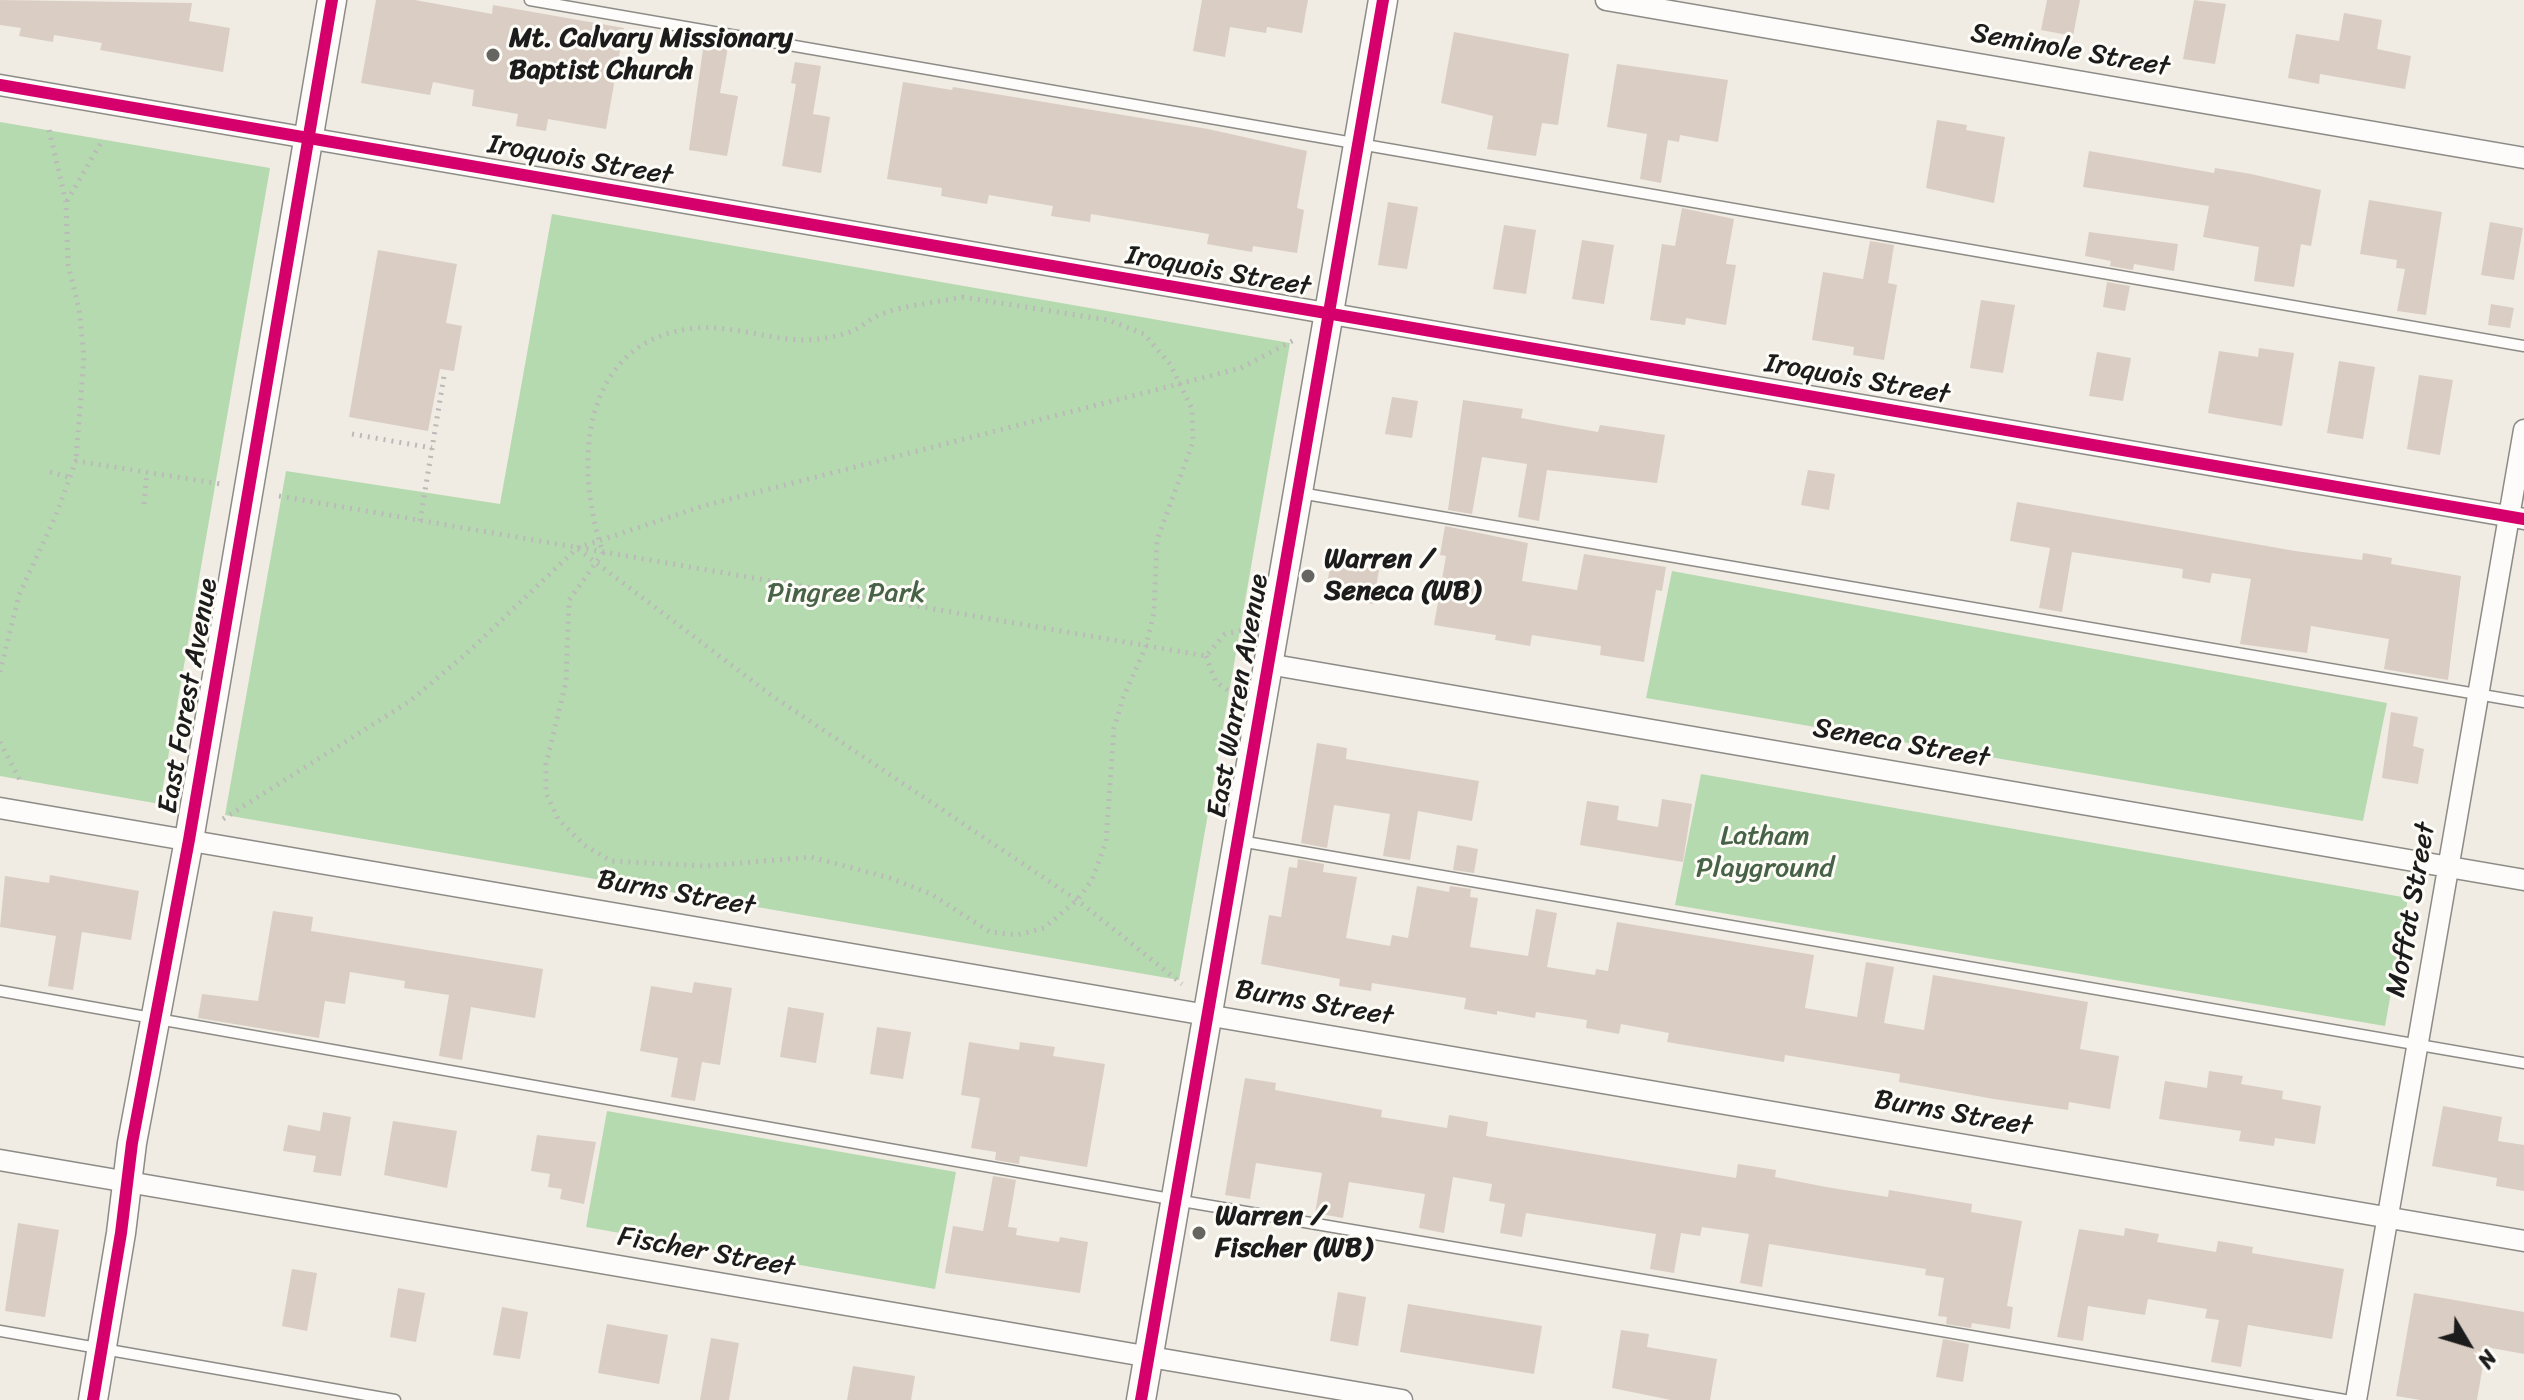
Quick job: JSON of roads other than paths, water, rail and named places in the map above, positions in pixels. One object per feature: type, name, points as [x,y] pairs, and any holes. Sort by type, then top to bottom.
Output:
[{"type":"main road","name":"East Forest Avenue","points":[[93,1400],[127,1182],[189,840],[332,0]]},
{"type":"main road","name":"East Warren Avenue","points":[[1141,1400],[1383,0]]},
{"type":"street","name":"Seminole Street","points":[[1606,0],[2524,158]]},
{"type":"street","name":"Iroquois Street","points":[[0,85],[2516,518]]},
{"type":"street","name":"Moffat Street","points":[[2356,1400],[2478,694],[2516,518],[2524,430]]},
{"type":"street","name":"Seneca Street","points":[[1268,664],[2524,880]]},
{"type":"street","name":"Burns Street","points":[[0,808],[2524,1241]]},
{"type":"street","name":"Fischer Street","points":[[0,1160],[1402,1400]]},
{"type":"lane","points":[[530,0],[2524,346]]},
{"type":"lane","points":[[1298,492],[2524,702]]},
{"type":"lane","points":[[1238,841],[2524,1063]]},
{"type":"lane","points":[[0,991],[156,1022],[1176,1200],[2345,1400]]},
{"type":"lane","points":[[0,1331],[395,1400]]},
{"type":"place","name":"Mt. Calvary Missionary Baptist Church","points":[[493,55]]},
{"type":"place","name":"Warren / Seneca (WB)","points":[[1308,576]]},
{"type":"place","name":"Warren / Fischer (WB)","points":[[1199,1233]]},
{"type":"park label","name":"Pingree Park","points":[[846,594]]},
{"type":"park label","name":"Latham Playground","points":[[1765,853]]}]
